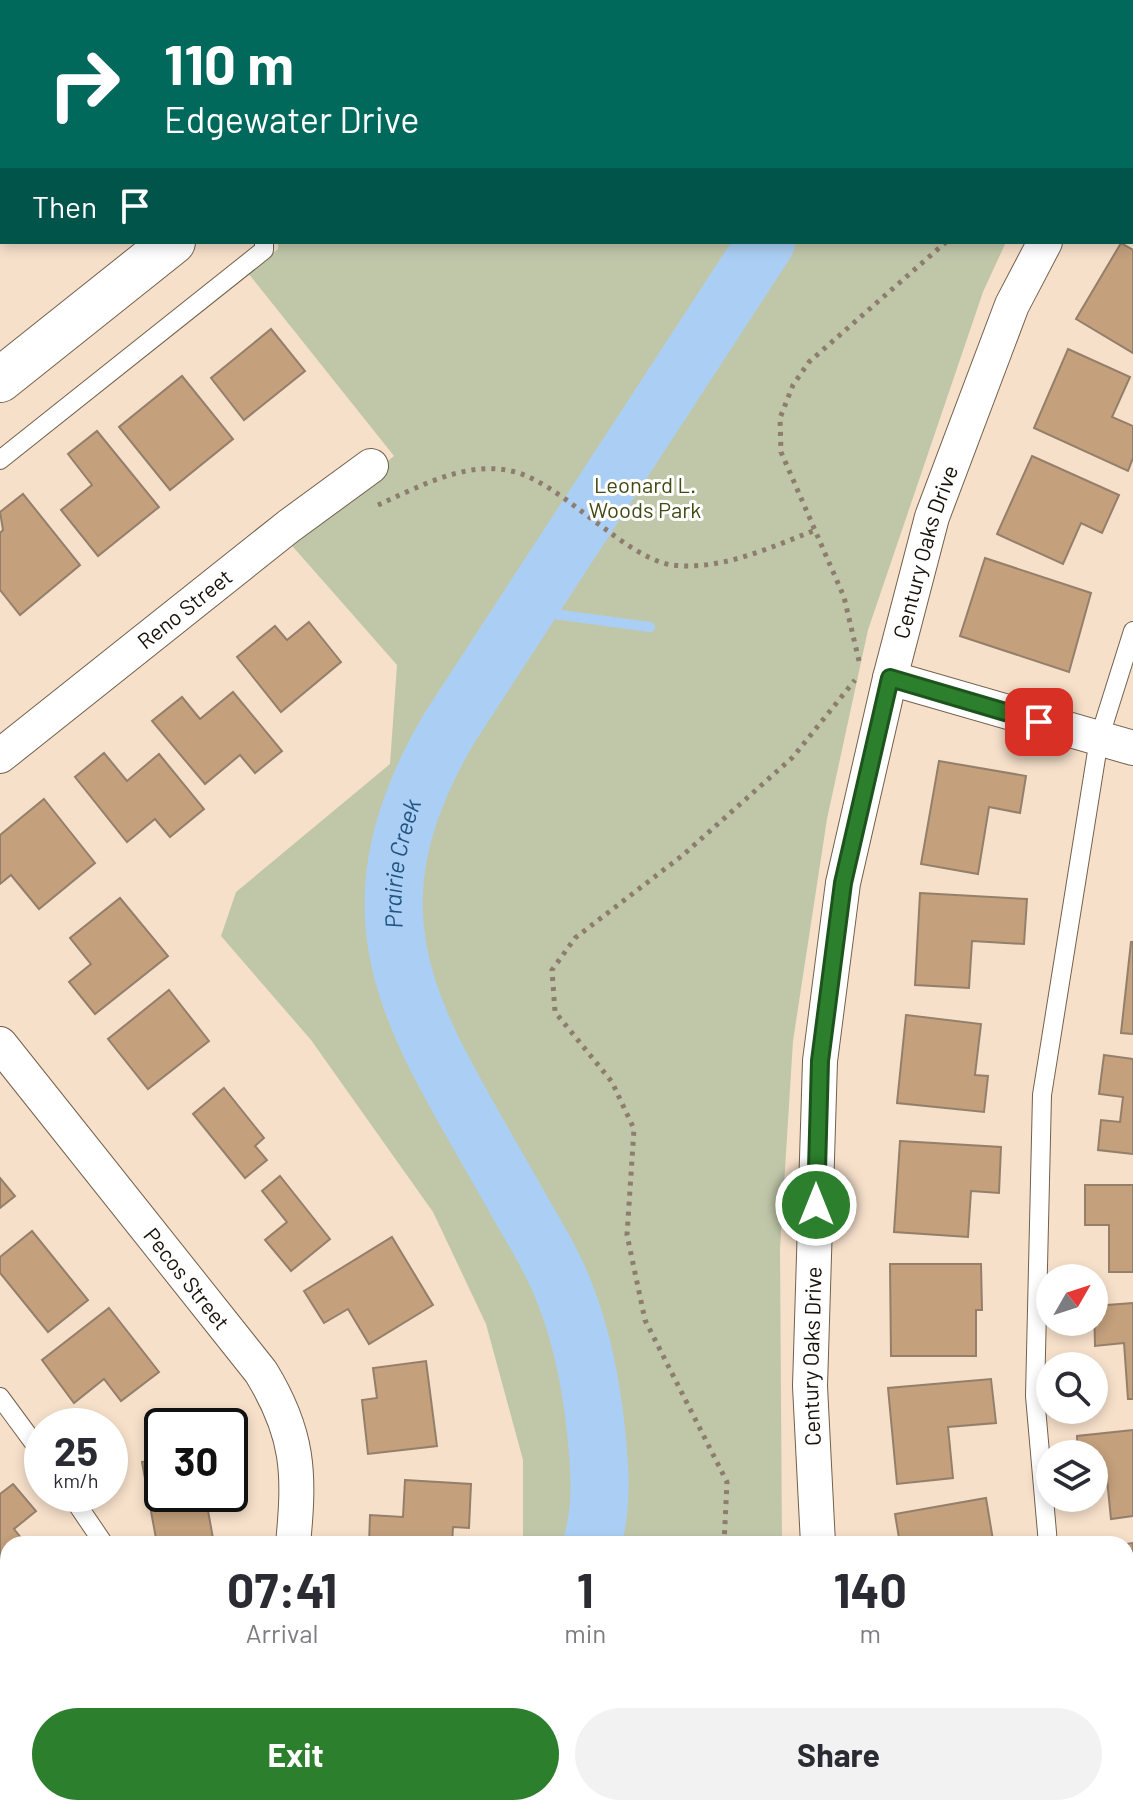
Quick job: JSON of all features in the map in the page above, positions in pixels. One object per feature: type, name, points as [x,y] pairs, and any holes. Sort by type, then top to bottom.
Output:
[{"type":"street","points":[[0,380],[170,244]]},
{"type":"street","name":"Century Oaks Drive","points":[[818,1536],[810,1386],[820,1061],[843,883],[890,678],[932,517],[1012,305],[1044,244]]},
{"type":"street","name":"Reno Street","points":[[0,756],[289,526],[371,466]]},
{"type":"street","points":[[890,678],[1133,748]]},
{"type":"street","name":"Pecos Street","points":[[0,1044],[261,1372],[283,1407],[296,1450],[298,1475],[294,1536]]},
{"type":"lane","points":[[0,460],[264,250],[264,244]]},
{"type":"lane","points":[[1047,1536],[1035,1396],[1042,1095],[1099,739],[1133,631]]},
{"type":"lane","points":[[0,1397],[24,1430]]},
{"type":"lane","points":[[82,1512],[99,1536]]},
{"type":"path","points":[[724,1536],[727,1482],[645,1320],[627,1235],[634,1129],[612,1082],[555,1012],[552,970],[575,938],[683,855],[793,757],[861,672],[844,597],[781,452],[780,418],[793,385],[809,362],[944,244]]},
{"type":"path","points":[[367,511],[455,472],[498,467],[533,478],[625,544],[670,565],[706,564],[753,554],[813,531]]},
{"type":"green space","name":"Leonard L. Woods Park","points":[[278,244],[1005,244],[983,292],[868,630],[827,819],[793,1041],[780,1249],[782,1536],[523,1536],[523,1460],[486,1324],[433,1212],[311,1040],[221,936],[236,892],[390,764],[397,665],[287,540],[394,456],[248,273],[278,249]]},
{"type":"building","points":[[1120,244],[1133,250],[1133,353],[1076,319]]},
{"type":"building","points":[[271,329],[305,371],[244,420],[211,378]]},
{"type":"building","points":[[1068,349],[1130,377],[1112,417],[1133,426],[1133,458],[1128,471],[1034,428]]},
{"type":"building","points":[[182,376],[233,439],[170,490],[119,427]]},
{"type":"building","points":[[97,431],[159,507],[98,556],[61,510],[92,485],[68,454]]},
{"type":"building","points":[[1032,456],[1119,495],[1102,533],[1081,523],[1063,564],[997,534]]},
{"type":"building","points":[[23,494],[80,565],[20,615],[0,590],[0,533],[3,530],[0,512]]},
{"type":"building","points":[[985,558],[1091,593],[1069,672],[960,636]]},
{"type":"building","points":[[309,622],[341,662],[281,712],[237,657],[275,626],[287,640]]},
{"type":"building","points":[[233,692],[282,751],[255,773],[240,755],[205,784],[152,721],[182,697],[200,719]]},
{"type":"building","points":[[104,753],[127,781],[159,754],[204,809],[170,837],[155,819],[127,842],[75,777]]},
{"type":"building","points":[[939,761],[1026,776],[1020,813],[989,807],[978,874],[921,864]]},
{"type":"building","points":[[44,799],[95,863],[39,909],[11,875],[0,884],[0,835]]},
{"type":"building","points":[[920,893],[1027,899],[1024,944],[972,941],[969,988],[915,985]]},
{"type":"building","points":[[120,898],[168,956],[95,1014],[69,982],[91,964],[70,938]]},
{"type":"building","points":[[1133,942],[1133,1034],[1121,1033]]},
{"type":"building","points":[[169,990],[209,1041],[148,1089],[108,1039]]},
{"type":"building","points":[[906,1015],[981,1024],[975,1075],[988,1076],[984,1112],[897,1103]]},
{"type":"building","points":[[1104,1055],[1133,1059],[1133,1154],[1098,1150],[1101,1120],[1120,1122],[1123,1097],[1099,1094]]},
{"type":"building","points":[[224,1088],[264,1138],[255,1146],[267,1160],[245,1178],[193,1114]]},
{"type":"building","points":[[900,1141],[1001,1147],[999,1193],[971,1191],[968,1237],[894,1232]]},
{"type":"building","points":[[280,1176],[330,1239],[291,1271],[265,1240],[287,1222],[262,1191]]},
{"type":"building","points":[[0,1178],[15,1196],[0,1208]]},
{"type":"building","points":[[1085,1185],[1133,1185],[1133,1272],[1109,1272],[1109,1225],[1085,1225]]},
{"type":"building","points":[[32,1231],[88,1300],[48,1332],[0,1273],[0,1257]]},
{"type":"building","points":[[392,1237],[433,1305],[369,1344],[348,1309],[324,1323],[304,1291]]},
{"type":"building","points":[[890,1264],[981,1264],[982,1310],[976,1310],[976,1356],[891,1356]]},
{"type":"building","points":[[1133,1303],[1133,1399],[1128,1399],[1124,1343],[1095,1346],[1095,1336],[1108,1336],[1108,1305]]},
{"type":"building","points":[[109,1308],[159,1372],[121,1401],[104,1379],[74,1403],[42,1360]]},
{"type":"building","points":[[426,1361],[437,1446],[368,1454],[362,1400],[377,1398],[373,1368]]},
{"type":"building","points":[[991,1379],[996,1423],[948,1427],[953,1478],[897,1484],[888,1388]]},
{"type":"building","points":[[1133,1430],[1133,1516],[1111,1519],[1108,1440],[1077,1440],[1077,1436]]},
{"type":"building","points":[[405,1480],[471,1484],[469,1528],[453,1527],[452,1536],[369,1536],[370,1515],[403,1517]]},
{"type":"building","points":[[13,1484],[24,1497],[24,1512],[35,1512],[14,1529],[20,1536],[0,1536],[0,1494]]},
{"type":"building","points":[[986,1498],[992,1536],[899,1536],[895,1514]]},
{"type":"building","points":[[151,1512],[208,1512],[213,1536],[156,1536]]},
{"type":"waterway","name":"Prairie Creek","points":[[594,1536],[600,1487],[599,1459],[591,1395],[576,1327],[549,1259],[422,1027],[403,973],[394,918],[397,860],[415,797],[450,727],[765,244]]},
{"type":"waterway","points":[[524,610],[650,627]]},
{"type":"route","points":[[816,1205],[820,1061],[843,883],[890,678],[1039,722]]}]
